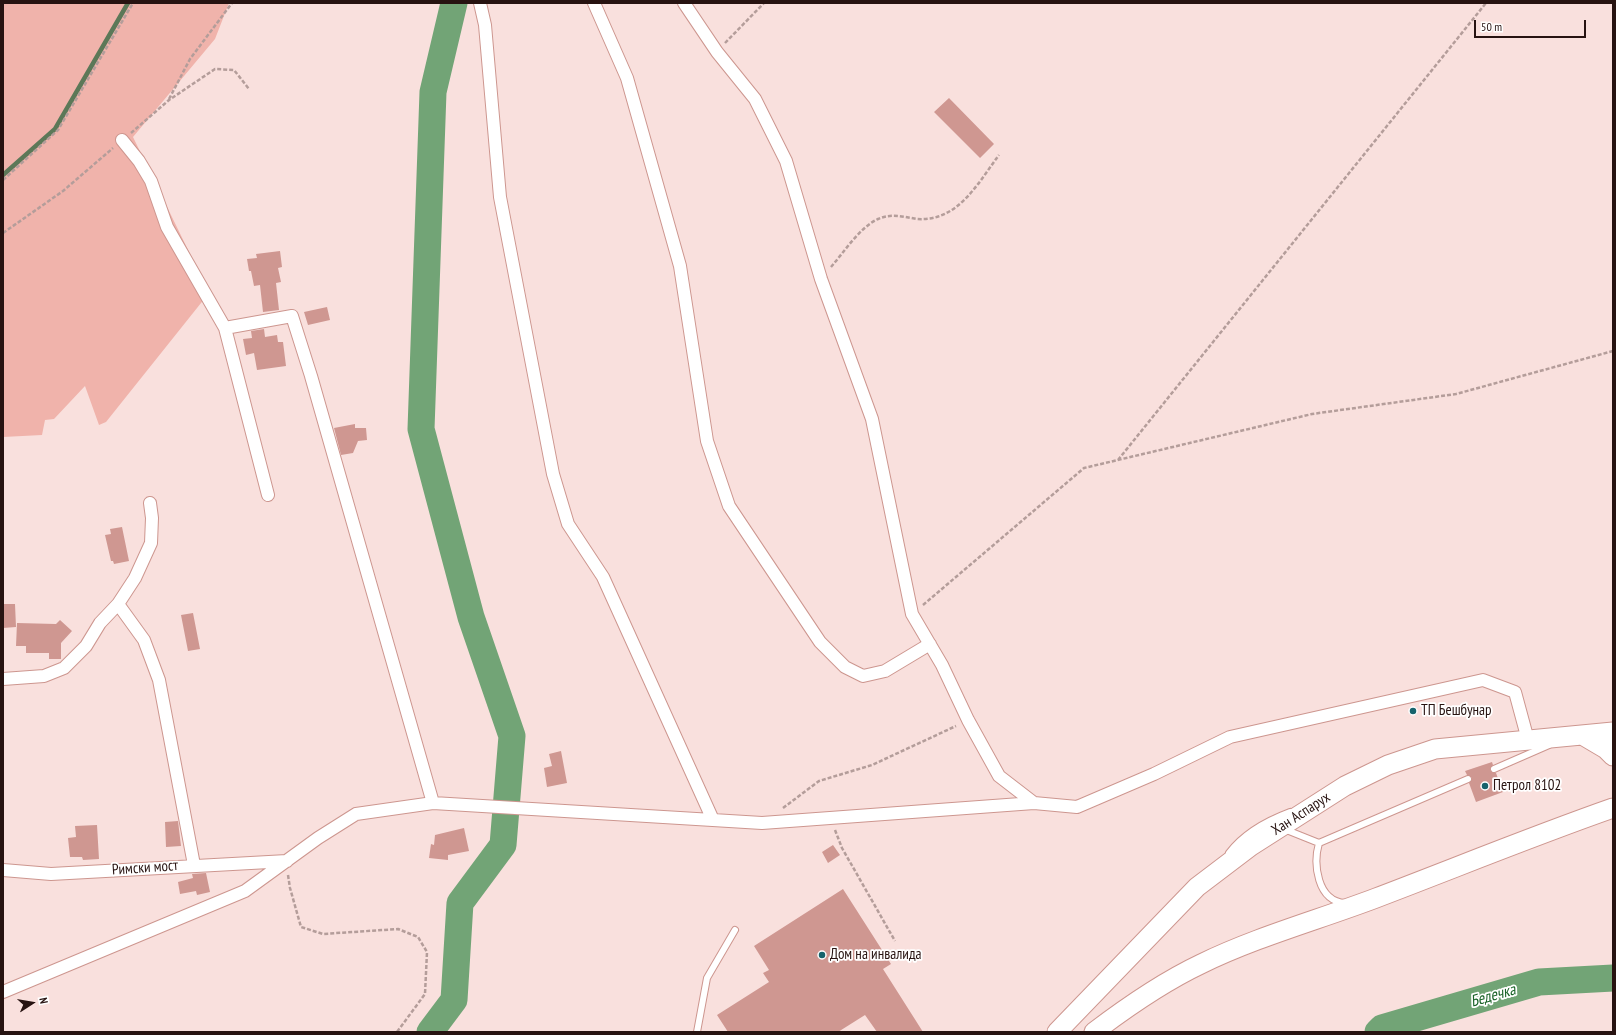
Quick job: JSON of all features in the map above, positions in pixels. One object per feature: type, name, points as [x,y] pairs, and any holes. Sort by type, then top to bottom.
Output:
[{"type":"main road","name":"Хан Аспарух","points":[[1057,1032],[1197,887],[1217,871],[1280,828],[1345,786],[1388,765],[1435,749],[1576,737],[1613,732]]},
{"type":"main road","points":[[1576,737],[1606,749],[1613,756]]},
{"type":"main road","points":[[1094,1032],[1124,1009],[1200,964],[1257,940],[1363,902],[1609,808]]},
{"type":"street","points":[[480,3],[485,25],[500,197],[553,474],[568,524],[602,577],[713,820]]},
{"type":"street","points":[[594,3],[627,78],[680,266],[707,441],[729,506],[820,642],[845,667],[863,676],[886,672],[930,644]]},
{"type":"street","points":[[684,3],[717,52],[755,99],[786,161],[821,279],[872,419],[912,614],[942,665],[968,720],[999,776],[1034,803]]},
{"type":"street","points":[[122,140],[139,161],[151,181],[167,227],[225,328],[268,495]]},
{"type":"street","points":[[225,328],[292,316],[312,376],[432,803]]},
{"type":"street","points":[[3,678],[44,676],[64,668],[86,646],[100,623],[118,604],[134,578],[151,543],[152,518],[150,503]]},
{"type":"street","points":[[118,604],[144,640],[159,680],[194,864]]},
{"type":"street","points":[[3,992],[245,891],[287,860],[356,814],[432,803],[762,823],[1034,803],[1077,807],[1154,774],[1230,737],[1483,680],[1515,692],[1528,740]]},
{"type":"street","name":"Римски мост","points":[[3,870],[51,874],[194,864],[287,860]]},
{"type":"lane","points":[[1494,769],[1576,737]]},
{"type":"lane","points":[[1280,828],[1319,843],[1468,779]]},
{"type":"lane","points":[[1217,871],[1236,844],[1250,832],[1296,809],[1311,807]]},
{"type":"lane","points":[[1319,843],[1316,870],[1318,879],[1323,887],[1336,900],[1343,903],[1363,902]]},
{"type":"lane","points":[[697,1032],[707,978],[735,930]]},
{"type":"path","points":[[3,180],[58,130],[133,3]]},
{"type":"path","points":[[169,100],[190,60],[232,3]]},
{"type":"path","points":[[717,52],[764,3]]},
{"type":"path","points":[[1118,460],[1486,3]]},
{"type":"path","points":[[3,232],[64,191],[169,100],[215,69],[234,70],[249,88]]},
{"type":"path","points":[[821,279],[866,227],[879,218],[899,215],[918,219],[939,217],[964,202],[999,155]]},
{"type":"path","points":[[912,614],[1084,468],[1312,414],[1456,394],[1613,351]]},
{"type":"path","points":[[762,823],[819,781],[872,765],[968,720]]},
{"type":"path","points":[[830,818],[842,848],[895,941]]},
{"type":"path","points":[[287,860],[290,888],[301,927],[323,934],[398,929],[418,937],[426,952],[425,994],[397,1032]]},
{"type":"shaded area","points":[[3,3],[229,3],[215,39],[133,137],[209,293],[106,422],[99,425],[85,386],[54,419],[45,420],[42,435],[3,437]]},
{"type":"building","points":[[949,98],[994,144],[980,158],[934,112]]},
{"type":"building","points":[[280,251],[282,267],[278,268],[281,282],[276,283],[279,310],[263,312],[260,285],[254,286],[247,259],[257,258],[256,254]]},
{"type":"building","points":[[327,307],[330,320],[308,325],[304,312]]},
{"type":"building","points":[[264,329],[265,337],[277,335],[278,342],[283,342],[286,366],[257,370],[254,353],[246,355],[243,339],[252,338],[251,331]]},
{"type":"building","points":[[355,424],[355,428],[366,428],[367,440],[358,441],[353,453],[341,455],[334,428]]},
{"type":"building","points":[[122,527],[129,561],[114,564],[113,561],[111,561],[105,535],[111,534],[110,529]]},
{"type":"building","points":[[3,604],[15,604],[16,627],[3,628]]},
{"type":"building","points":[[193,613],[200,649],[188,651],[181,615]]},
{"type":"building","points":[[60,620],[72,631],[61,643],[61,659],[49,659],[49,653],[26,653],[26,646],[16,646],[17,623],[56,624]]},
{"type":"building","points":[[561,751],[567,783],[547,787],[544,768],[552,766],[549,754]]},
{"type":"building","name":"Петрол 8102","points":[[1492,762],[1493,765],[1490,770],[1496,773],[1503,792],[1476,802],[1469,783],[1472,778],[1467,775],[1465,771]]},
{"type":"building","points":[[178,821],[181,846],[166,847],[165,822]]},
{"type":"building","points":[[97,825],[99,859],[83,860],[82,857],[70,857],[68,838],[76,837],[75,826]]},
{"type":"building","points":[[464,828],[469,851],[448,855],[448,860],[429,858],[431,844],[434,845],[435,835]]},
{"type":"building","points":[[833,845],[840,855],[828,863],[822,852]]},
{"type":"building","points":[[206,873],[210,892],[197,895],[196,891],[180,894],[178,882],[193,878],[192,874]]},
{"type":"building","name":"Дом на инвалида","points":[[843,889],[891,964],[883,969],[923,1032],[877,1032],[865,1015],[838,1032],[728,1032],[717,1015],[769,982],[763,973],[769,970],[754,946]]},
{"type":"waterway","points":[[3,175],[55,129],[128,3]]},
{"type":"waterway","points":[[430,1032],[454,1000],[460,903],[503,845],[512,736],[471,617],[421,429],[433,92],[454,3]]},
{"type":"waterway","name":"Бедечка","points":[[1378,1032],[1382,1028],[1539,982],[1613,978]]},
{"type":"place","name":"ТП Бешбунар","points":[[1413,711]]},
{"type":"place","name":"Петрол 8102","points":[[1485,786]]},
{"type":"place","name":"Дом на инвалида","points":[[822,955]]}]
